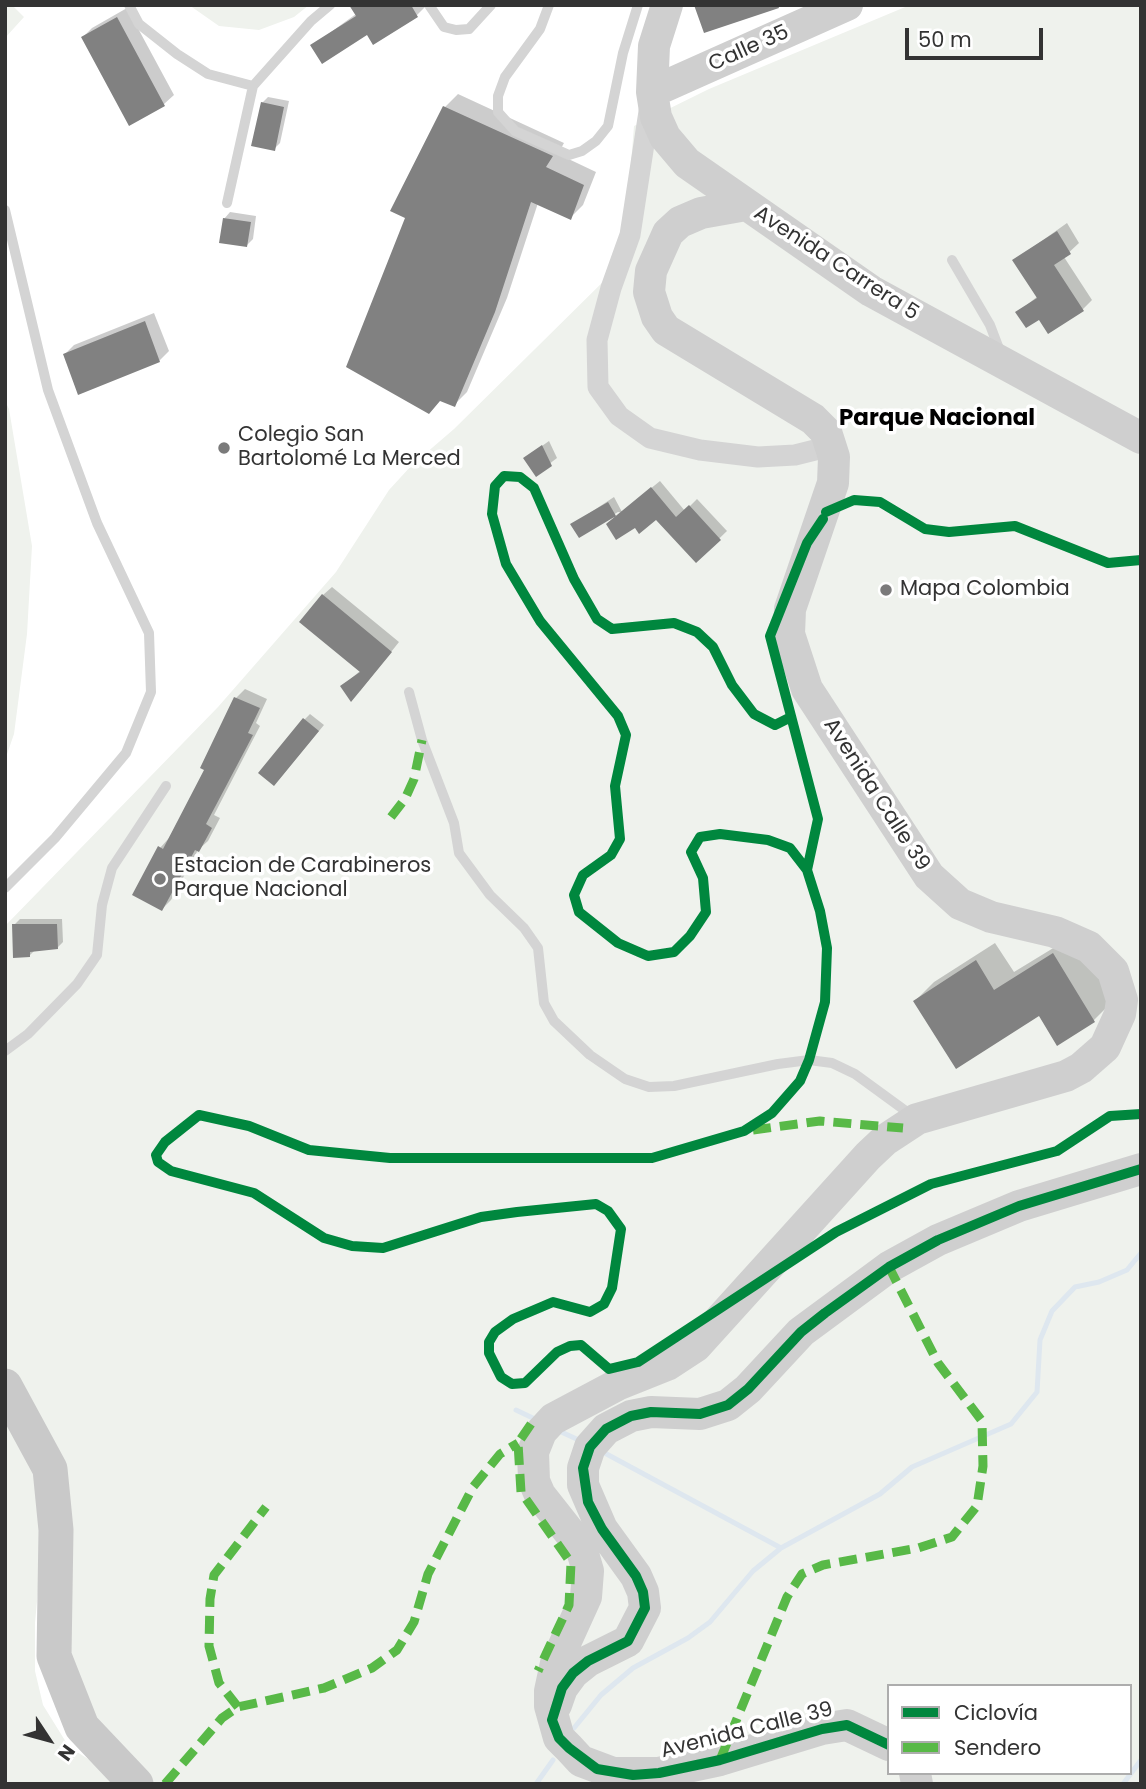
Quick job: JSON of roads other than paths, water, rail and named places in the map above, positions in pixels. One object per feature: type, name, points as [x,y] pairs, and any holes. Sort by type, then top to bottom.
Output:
[{"type":"main road","points":[[5,1386],[50,1469],[56,1530],[54,1656],[82,1727],[136,1784]]},
{"type":"street","name":"Avenida Carrera 5","points":[[667,5],[653,47],[652,92],[656,117],[676,153],[709,181],[871,291],[1141,438]]},
{"type":"street","name":"Calle 35","points":[[652,92],[847,5]]},
{"type":"street","points":[[652,92],[635,216],[597,340],[598,387],[619,416],[650,438],[700,450],[758,457],[795,456],[831,446],[826,432],[813,419],[666,330],[649,292],[651,271],[668,233],[680,222],[701,213],[746,205]]},
{"type":"street","name":"Avenida Calle 39","points":[[831,446],[834,457],[833,484],[790,609],[789,634],[807,689],[929,876],[960,904],[991,917],[1055,932],[1090,947],[1113,971],[1122,1000],[1120,1014],[1110,1039],[1096,1057],[1081,1068],[1066,1076],[917,1119],[868,1156],[696,1346],[667,1365],[617,1385],[547,1426],[534,1452],[534,1481],[540,1495],[581,1547],[588,1571],[586,1597],[563,1644],[551,1678],[552,1720],[559,1738],[581,1761],[613,1773],[659,1773],[720,1760],[822,1729],[847,1725],[887,1744]]},
{"type":"street","points":[[552,1720],[562,1688],[573,1673],[628,1640],[645,1608],[643,1592],[636,1576],[602,1530],[583,1485],[583,1468],[590,1447],[606,1429],[631,1416],[651,1412],[700,1414],[728,1405],[748,1389],[801,1332],[889,1267],[938,1240],[1018,1206],[1141,1169]]},
{"type":"lane","points":[[129,5],[139,24],[177,54],[208,74],[253,86]]},
{"type":"lane","points":[[226,203],[253,86],[311,21],[330,5]]},
{"type":"lane","points":[[429,5],[444,27],[456,30],[469,29],[488,12],[491,5]]},
{"type":"lane","points":[[549,5],[540,29],[505,77],[498,96],[498,112],[515,131],[569,155],[582,151],[596,141],[608,126],[623,53],[638,5]]},
{"type":"lane","points":[[5,210],[48,390],[97,523],[149,633],[151,692],[126,753],[55,838],[5,888]]},
{"type":"lane","points":[[952,260],[990,325],[1004,365]]},
{"type":"lane","points":[[409,692],[422,740],[454,823],[459,853],[490,895],[524,928],[538,948],[544,1003],[554,1021],[590,1055],[625,1079],[649,1087],[674,1086],[778,1064],[809,1060],[832,1063],[855,1074],[917,1119]]},
{"type":"lane","points":[[5,1051],[29,1034],[77,984],[97,954],[102,905],[112,868],[166,786]]},
{"type":"waterway","points":[[574,1728],[601,1695],[633,1668],[688,1638],[710,1622],[753,1571],[781,1548],[880,1494],[912,1467],[1011,1424],[1037,1392],[1040,1340],[1052,1311],[1075,1287],[1099,1282],[1127,1270],[1141,1253]]},
{"type":"waterway","points":[[516,1410],[539,1421]]},
{"type":"waterway","points":[[557,1430],[583,1442]]},
{"type":"waterway","points":[[601,1451],[781,1548]]},
{"type":"waterway","points":[[536,1784],[553,1760]]},
{"type":"waterway","points":[[1132,1772],[1141,1760]]},
{"type":"waterway","points":[[1123,1784],[1130,1775]]},
{"type":"place","name":"Colegio San Bartolomé La Merced","points":[[224,448]]},
{"type":"place","name":"Mapa Colombia","points":[[886,590]]},
{"type":"place","name":"Estacion de Carabineros Parque Nacional","points":[[160,879]]},
{"type":"district","name":"Parque Nacional","points":[[937,419]]}]
